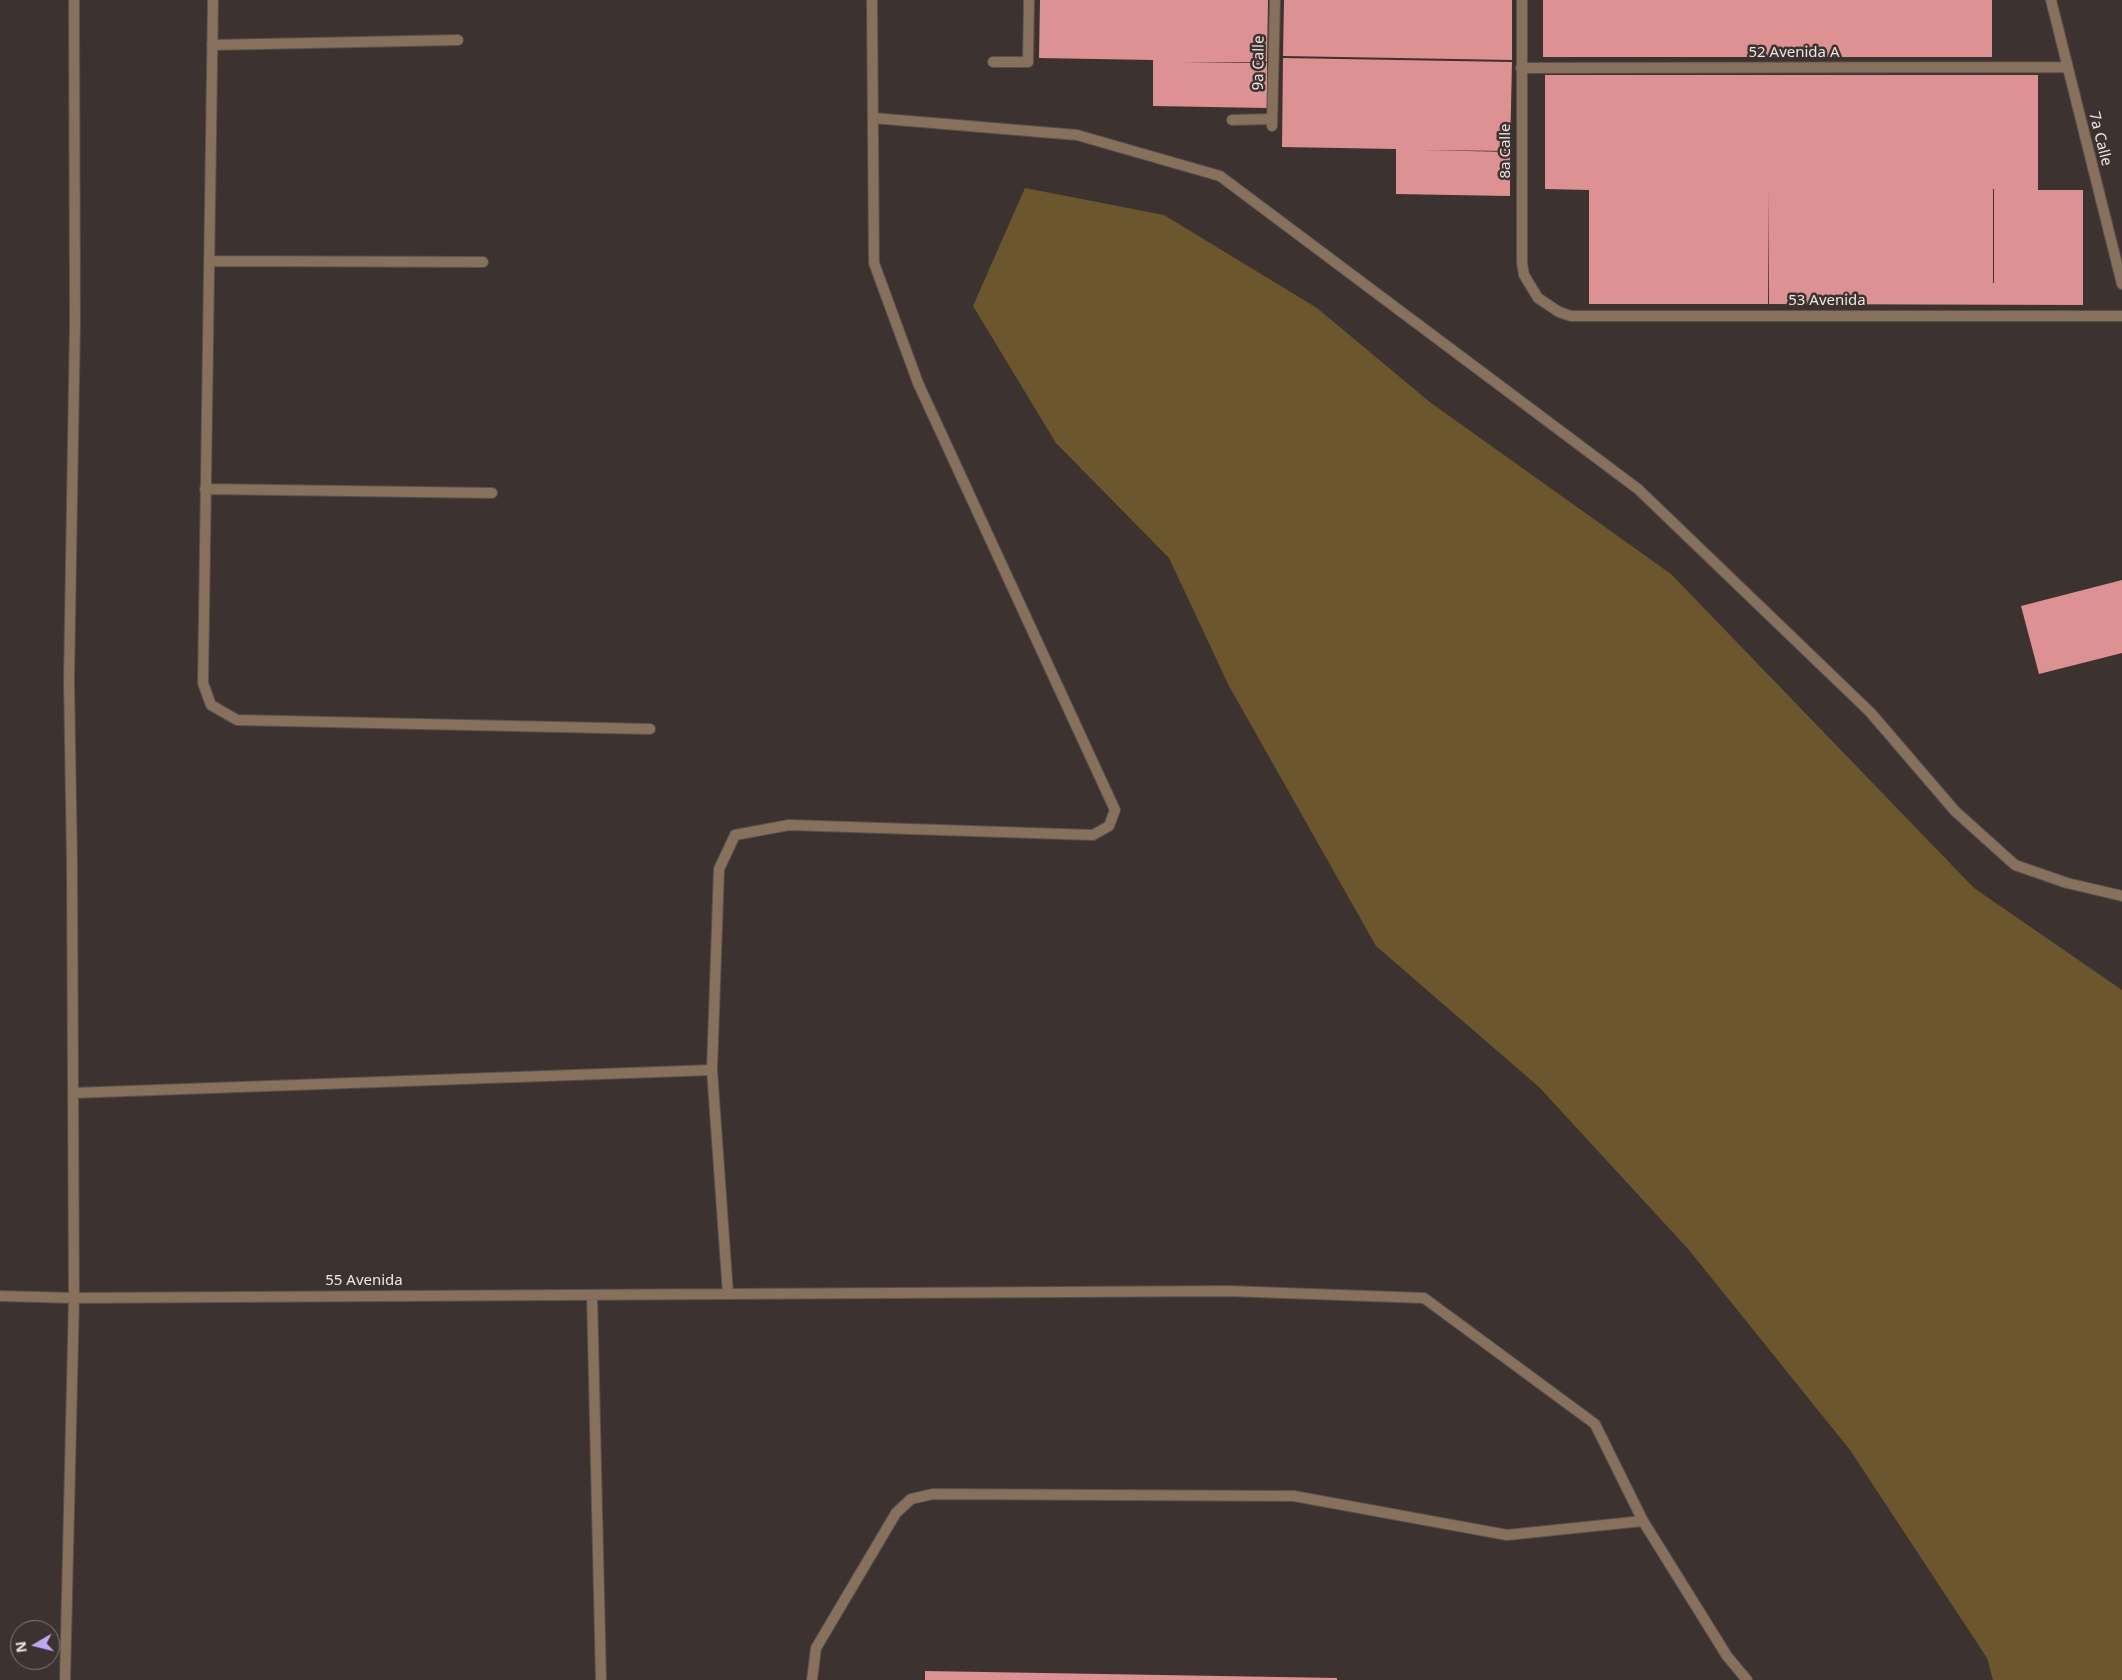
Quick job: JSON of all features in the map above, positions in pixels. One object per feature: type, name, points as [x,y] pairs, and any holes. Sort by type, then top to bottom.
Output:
[{"type":"street","points":[[65,1680],[74,1298],[72,864],[69,680],[75,322],[74,0]]},
{"type":"street","points":[[213,0],[202,683],[211,705],[237,720],[650,729]]},
{"type":"street","points":[[728,1294],[712,1070],[719,869],[736,835],[789,825],[1093,835],[1109,826],[1115,810],[918,382],[874,263],[872,0]]},
{"type":"street","points":[[994,62],[1028,62],[1029,0]]},
{"type":"street","name":"9a Calle","points":[[1232,120],[1272,123],[1275,0]]},
{"type":"street","name":"8a Calle","points":[[1522,0],[1521,250],[1524,275],[1538,298]]},
{"type":"street","name":"7a Calle","points":[[2051,0],[2122,284]]},
{"type":"street","points":[[212,44],[458,40]]},
{"type":"street","name":"52 Avenida A","points":[[1521,68],[2067,67]]},
{"type":"street","points":[[873,118],[1077,135],[1220,176],[1638,489],[1870,712],[1955,811],[2015,865],[2067,883],[2122,896]]},
{"type":"street","points":[[209,261],[483,262]]},
{"type":"street","name":"53 Avenida","points":[[1538,298],[1553,309],[1571,316],[2122,316]]},
{"type":"street","points":[[205,489],[492,493]]},
{"type":"street","points":[[73,1093],[712,1070]]},
{"type":"street","name":"55 Avenida","points":[[0,1296],[74,1298],[1228,1291],[1424,1298],[1595,1424],[1643,1521],[1727,1656],[1747,1680]]},
{"type":"street","points":[[592,1295],[601,1680]]},
{"type":"street","points":[[812,1680],[816,1648],[896,1513],[912,1499],[933,1494],[1294,1496],[1506,1535],[1643,1521]]},
{"type":"shaded area","points":[[1025,188],[1164,215],[1317,308],[1431,403],[1671,574],[1974,888],[2122,990],[2122,1680],[1993,1680],[1987,1658],[1850,1450],[1689,1250],[1539,1087],[1376,946],[1229,686],[1169,558],[1056,443],[973,306]]},
{"type":"building","points":[[1040,0],[1268,0],[1267,62],[1179,62],[1267,63],[1267,108],[1153,106],[1153,60],[1039,58]]},
{"type":"building","points":[[1284,0],[1512,0],[1512,60],[1283,56]]},
{"type":"building","points":[[1543,0],[1992,0],[1992,57],[1543,57]]},
{"type":"building","points":[[1283,58],[1512,62],[1510,151],[1422,150],[1510,152],[1510,196],[1396,194],[1396,149],[1282,147]]},
{"type":"building","points":[[1545,75],[2038,75],[2038,190],[2083,190],[2083,305],[1769,304],[1768,190],[1768,304],[1589,304],[1589,190],[1545,189]],"holes":[[[1993,189],[1994,283],[1993,283]]]},
{"type":"building","points":[[2122,580],[2122,653],[2039,674],[2021,606]]},
{"type":"building","points":[[925,1671],[1337,1678],[1337,1680],[925,1680]]}]
